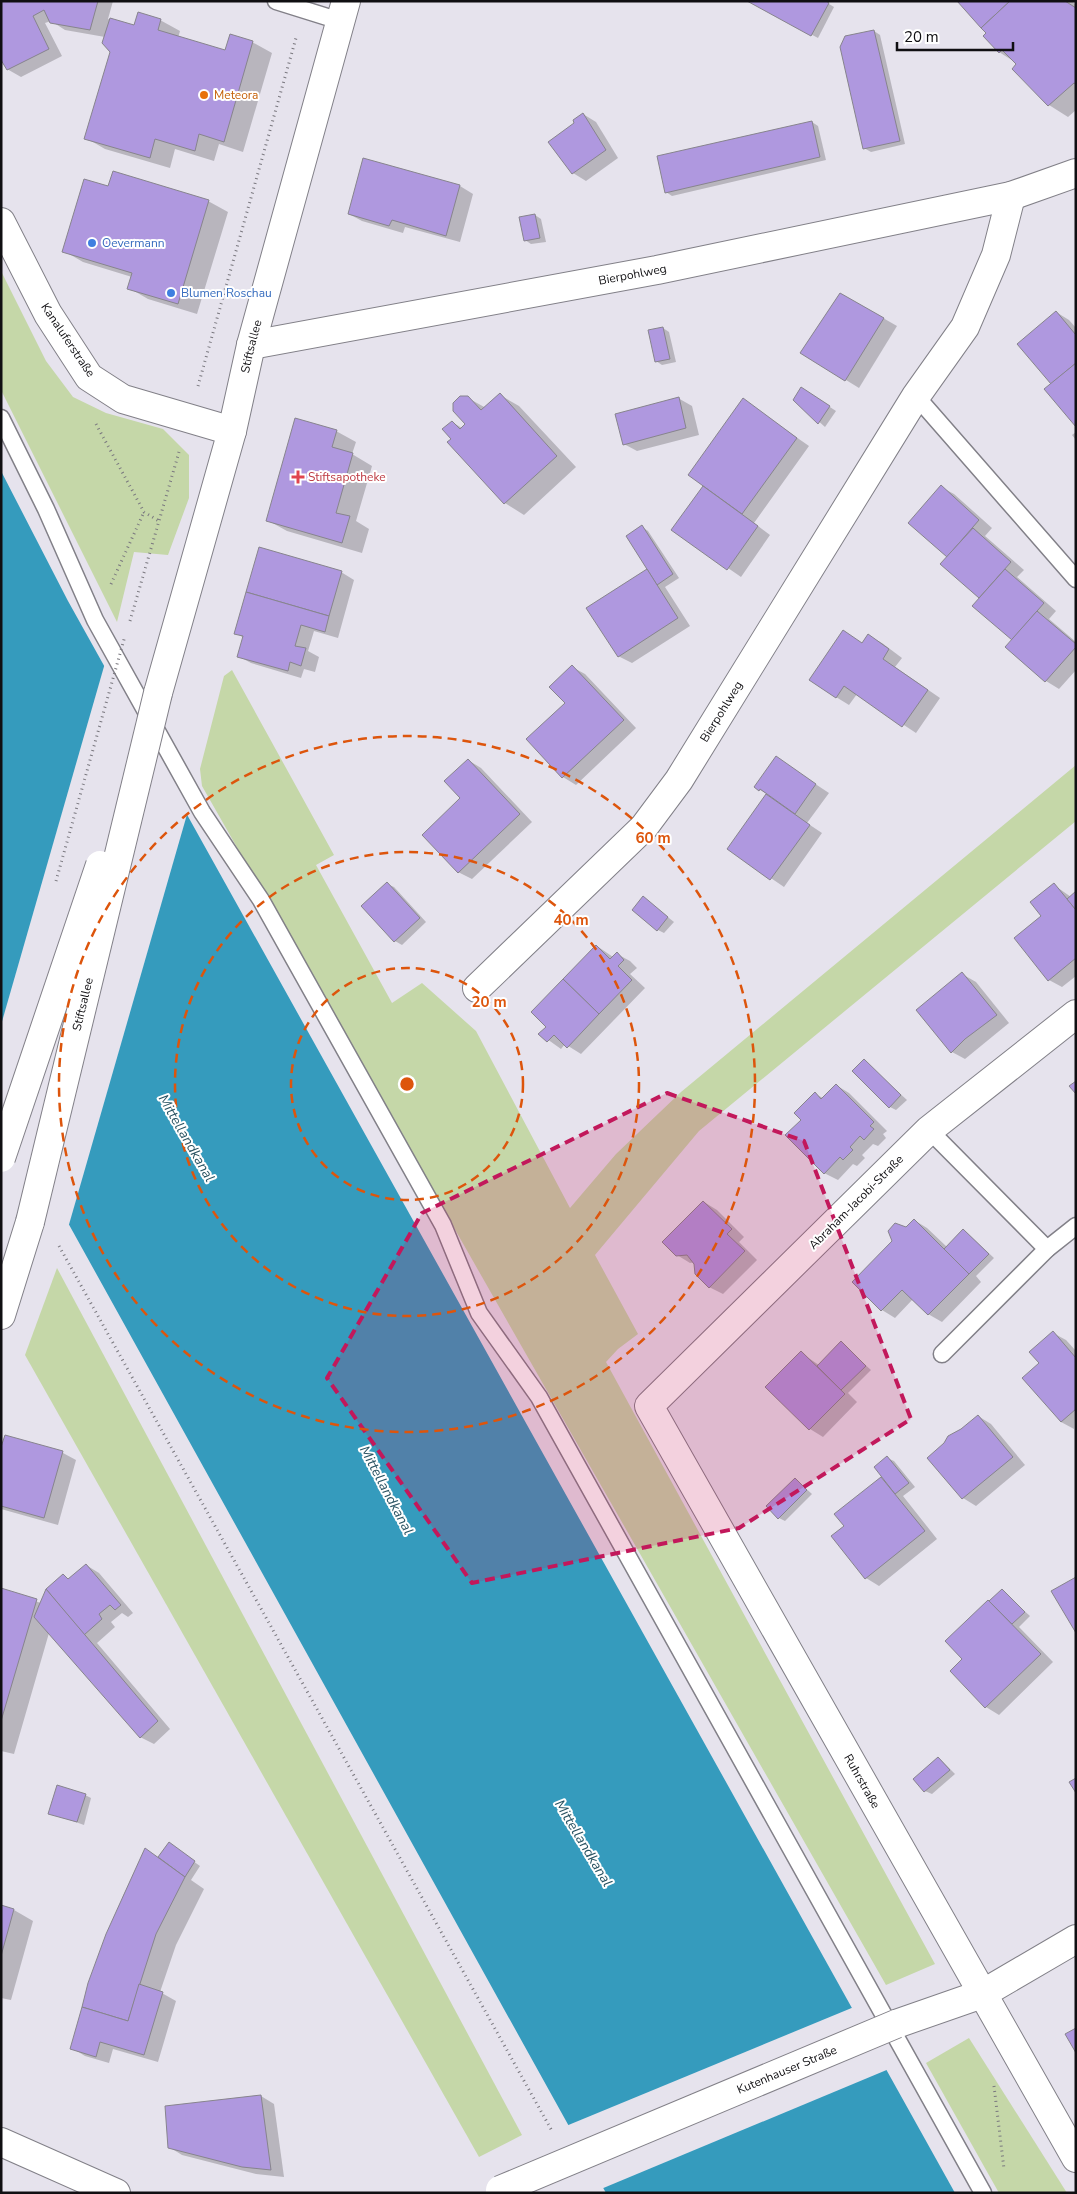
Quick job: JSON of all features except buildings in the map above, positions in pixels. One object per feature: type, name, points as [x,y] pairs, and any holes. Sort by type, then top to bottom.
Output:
[{"type":"street","name":"Stiftsallee","points":[[1,1315],[8,1270],[30,1222],[158,693],[232,431],[251,345],[343,11]]},
{"type":"street","name":"Bierpohlweg","points":[[251,345],[657,270],[1011,196],[1076,173]]},
{"type":"street","name":"Bierpohlweg","points":[[477,988],[644,827],[674,788],[916,396],[965,327],[996,255],[1011,196]]},
{"type":"street","name":"Kanaluferstraße","points":[[1,222],[48,314],[89,377],[123,399],[232,431]]},
{"type":"street","name":"Stiftsallee","points":[[1,1158],[158,693]]},
{"type":"street","name":"Abraham-Jacobi-Straße","points":[[650,1406],[929,1130],[1076,1014]]},
{"type":"street","name":"Ruhrstraße","points":[[650,1406],[1076,2158]]},
{"type":"street","name":"Kutenhauser Straße","points":[[497,2191],[896,2024],[982,1994],[1076,1938]]},
{"type":"street","points":[[1,2142],[116,2193]]},
{"type":"lane","points":[[276,1],[304,10],[343,11]]},
{"type":"lane","points":[[916,396],[1076,579]]},
{"type":"lane","points":[[1,418],[46,509],[95,620],[202,812],[266,908],[443,1225],[479,1313],[539,1397],[984,2193]]},
{"type":"lane","points":[[929,1130],[1047,1249]]},
{"type":"lane","points":[[942,1354],[1047,1249],[1076,1226]]},
{"type":"path","points":[[55,883],[304,10]]},
{"type":"path","points":[[89,377],[92,416],[144,512],[159,521]]},
{"type":"path","points":[[95,620],[144,512]]},
{"type":"path","points":[[54,1237],[556,2138]]},
{"type":"path","points":[[993,2079],[1005,2174]]},
{"type":"highlighted area","points":[[667,1093],[804,1141],[911,1419],[739,1528],[472,1583],[327,1378],[422,1213]]},
{"type":"green space","points":[[1,271],[46,361],[73,397],[106,413],[163,429],[189,455],[189,498],[168,555],[134,552],[117,622],[1,390]]},
{"type":"green space","points":[[232,670],[334,855],[316,865],[392,1003],[422,983],[476,1031],[570,1208],[616,1154],[681,1092],[1076,765],[1076,821],[699,1131],[595,1255],[638,1334],[618,1349],[606,1362],[935,1964],[886,1985],[202,786],[200,769],[224,676]]},
{"type":"green space","points":[[57,1268],[522,2135],[479,2157],[25,1355]]},
{"type":"green space","points":[[969,2038],[1067,2193],[999,2193],[926,2063]]},
{"type":"water","name":"Mittellandkanal","points":[[1,471],[68,601],[955,2193],[606,2193],[1,1102]]},
{"type":"pier","points":[[105,663],[188,811],[68,1228],[1,1107],[1,1025]]},
{"type":"pier","points":[[854,2007],[889,2069],[601,2189],[566,2126]]},
{"type":"place","name":"Meteora","points":[[204,95]]},
{"type":"place","name":"Oevermann","points":[[92,243]]},
{"type":"place","name":"Blumen Roschau","points":[[171,293]]},
{"type":"place","name":"Stiftsapotheke","points":[[298,477]]}]
